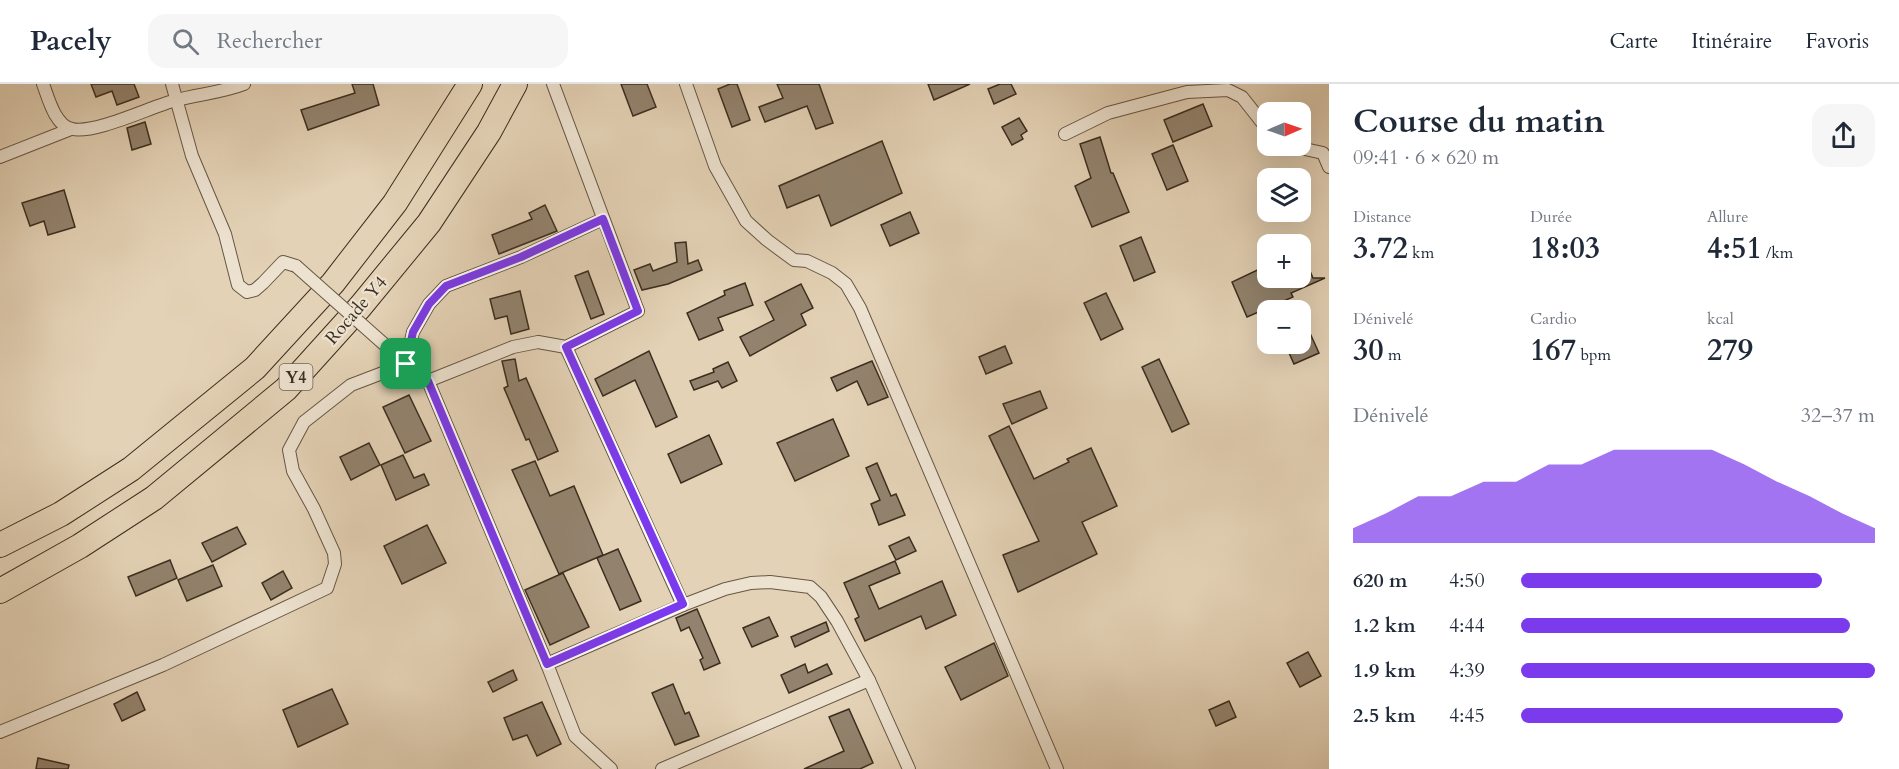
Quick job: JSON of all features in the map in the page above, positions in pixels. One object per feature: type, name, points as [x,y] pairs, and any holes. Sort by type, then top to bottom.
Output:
[{"type":"highway","name":"Rocade Y4","points":[[0,545],[60,514],[131,469],[255,368],[333,283],[395,203],[470,84]]},
{"type":"highway","name":"Rocade Y4","points":[[0,591],[80,546],[154,498],[286,389],[360,307],[429,223],[489,132],[515,84]]},
{"type":"street","points":[[43,84],[53,110],[62,123],[71,129]]},
{"type":"street","points":[[172,84],[192,156],[225,234],[238,285],[247,292],[255,290],[283,262],[296,266],[428,381],[575,736],[611,769]]},
{"type":"street","points":[[0,157],[71,129],[95,127],[176,100],[206,95],[244,84]]},
{"type":"street","points":[[428,381],[513,347],[538,342],[566,347],[638,311],[553,84]]},
{"type":"street","points":[[686,84],[715,166],[746,221],[794,260],[807,261],[832,273],[846,284],[860,308],[1058,769]]},
{"type":"street","points":[[1065,134],[1108,114],[1185,88],[1228,90],[1242,97],[1257,116]]},
{"type":"street","points":[[1311,150],[1323,153],[1329,167]]},
{"type":"street","points":[[406,364],[413,332],[429,304],[446,286],[521,257],[603,219]]},
{"type":"street","points":[[566,347],[683,604]]},
{"type":"street","points":[[0,732],[164,665],[327,588],[335,564],[334,554],[314,509],[293,471],[289,450],[304,422],[351,385],[406,364]]},
{"type":"street","points":[[547,664],[683,604],[725,589],[751,583],[789,583],[810,587],[821,597],[837,621],[869,680],[909,769]]},
{"type":"street","points":[[662,769],[869,680]]},
{"type":"building","points":[[91,84],[134,84],[139,97],[117,105],[112,91],[96,97]]},
{"type":"building","points":[[352,84],[373,84],[379,105],[308,130],[301,110],[355,93]]},
{"type":"building","points":[[621,84],[647,84],[656,107],[633,116]]},
{"type":"building","points":[[737,84],[750,120],[732,127],[718,89]]},
{"type":"building","points":[[777,84],[819,84],[833,123],[816,129],[807,106],[765,122],[759,107],[783,98]]},
{"type":"building","points":[[928,84],[970,84],[934,100]]},
{"type":"building","points":[[1000,84],[1011,84],[1016,94],[994,104],[988,89]]},
{"type":"building","points":[[1203,104],[1212,126],[1173,142],[1164,120]]},
{"type":"building","points":[[1019,118],[1027,131],[1021,135],[1023,139],[1012,145],[1002,127]]},
{"type":"building","points":[[145,122],[151,144],[132,150],[127,128]]},
{"type":"building","points":[[1100,137],[1111,173],[1113,173],[1129,212],[1092,227],[1075,186],[1091,178],[1080,144]]},
{"type":"building","points":[[882,141],[902,193],[831,226],[819,195],[787,208],[779,186]]},
{"type":"building","points":[[1173,145],[1188,181],[1167,190],[1152,154]]},
{"type":"building","points":[[64,190],[75,227],[48,235],[44,221],[30,226],[22,203]]},
{"type":"building","points":[[545,205],[557,231],[499,254],[492,235],[532,219],[529,213]]},
{"type":"building","points":[[910,212],[919,233],[890,246],[881,225]]},
{"type":"building","points":[[1141,237],[1155,272],[1134,281],[1120,246]]},
{"type":"building","points":[[686,242],[688,264],[698,260],[702,270],[668,284],[642,290],[634,270],[650,264],[653,271],[677,262],[675,243]]},
{"type":"building","points":[[1257,270],[1257,288],[1302,288],[1291,293],[1293,297],[1286,300],[1257,300],[1257,313],[1247,317],[1232,282]]},
{"type":"building","points":[[588,271],[604,314],[591,319],[575,276]]},
{"type":"building","points":[[1311,273],[1313,278],[1325,278],[1311,284]]},
{"type":"building","points":[[745,283],[753,305],[718,318],[723,330],[699,340],[687,313],[725,295],[724,291]]},
{"type":"building","points":[[801,284],[813,308],[801,314],[806,325],[750,356],[740,337],[774,320],[765,302]]},
{"type":"building","points":[[520,291],[529,329],[511,334],[507,316],[495,319],[490,299]]},
{"type":"building","points":[[1106,293],[1123,329],[1101,340],[1084,303]]},
{"type":"building","points":[[1311,335],[1319,353],[1294,364],[1290,354],[1311,354]]},
{"type":"building","points":[[1005,346],[1012,363],[986,374],[979,357]]},
{"type":"building","points":[[649,351],[677,417],[656,427],[635,380],[603,396],[595,379]]},
{"type":"building","points":[[515,359],[519,381],[526,378],[558,451],[538,460],[529,439],[526,440],[504,388],[508,386],[502,361]]},
{"type":"building","points":[[1159,359],[1189,424],[1172,432],[1142,367]]},
{"type":"building","points":[[872,361],[888,397],[868,405],[857,381],[837,391],[831,378]]},
{"type":"building","points":[[728,362],[737,381],[722,388],[718,381],[694,390],[690,381],[714,372],[713,369]]},
{"type":"building","points":[[1040,391],[1047,408],[1012,424],[1003,404]]},
{"type":"building","points":[[409,395],[431,441],[405,453],[383,407]]},
{"type":"building","points":[[833,419],[849,456],[795,481],[777,443]]},
{"type":"building","points":[[1009,426],[1034,479],[1069,462],[1067,459],[1091,448],[1117,506],[1082,522],[1097,554],[1018,592],[1003,555],[1039,541],[989,436]]},
{"type":"building","points":[[709,435],[722,464],[681,483],[668,454]]},
{"type":"building","points":[[369,443],[380,465],[351,480],[340,457]]},
{"type":"building","points":[[403,455],[414,478],[424,474],[429,485],[396,500],[381,465]]},
{"type":"building","points":[[535,461],[550,496],[574,486],[603,555],[559,574],[512,470]]},
{"type":"building","points":[[877,463],[891,496],[896,494],[905,515],[879,525],[871,504],[880,500],[866,468]]},
{"type":"building","points":[[427,525],[446,563],[402,584],[384,546]]},
{"type":"building","points":[[237,527],[246,544],[212,562],[202,543]]},
{"type":"building","points":[[909,537],[916,551],[896,560],[889,546]]},
{"type":"building","points":[[618,549],[641,601],[620,610],[597,558]]},
{"type":"building","points":[[170,560],[177,578],[136,596],[128,577]]},
{"type":"building","points":[[895,561],[900,573],[869,586],[879,609],[942,581],[956,615],[926,629],[921,616],[865,641],[855,619],[859,617],[844,583]]},
{"type":"building","points":[[213,565],[222,586],[187,601],[178,580]]},
{"type":"building","points":[[283,571],[292,588],[271,600],[262,583]]},
{"type":"building","points":[[563,573],[589,627],[550,645],[525,590]]},
{"type":"building","points":[[697,609],[720,663],[704,670],[700,660],[703,658],[689,627],[681,631],[676,618]]},
{"type":"building","points":[[769,617],[778,636],[752,647],[743,628]]},
{"type":"building","points":[[826,622],[829,631],[795,647],[791,637]]},
{"type":"building","points":[[994,643],[1008,676],[961,700],[945,667]]},
{"type":"building","points":[[1308,652],[1321,676],[1300,687],[1287,663]]},
{"type":"building","points":[[805,664],[808,673],[827,664],[832,674],[789,693],[781,675]]},
{"type":"building","points":[[513,670],[517,680],[493,692],[488,682]]},
{"type":"building","points":[[673,684],[685,714],[689,712],[699,736],[675,745],[652,693]]},
{"type":"building","points":[[332,689],[348,724],[298,747],[283,710]]},
{"type":"building","points":[[137,692],[145,710],[122,721],[114,704]]},
{"type":"building","points":[[1229,701],[1236,717],[1216,726],[1209,710]]},
{"type":"building","points":[[542,702],[561,744],[537,756],[527,735],[513,740],[504,718]]},
{"type":"building","points":[[849,709],[873,763],[860,769],[804,769],[844,751],[829,717]]},
{"type":"building","points":[[38,758],[69,765],[68,769],[36,769]]},
{"type":"route","points":[[603,219],[638,311],[566,347],[683,604],[547,664],[428,381],[406,364],[413,332],[429,304],[446,286],[521,257],[603,219]]}]
